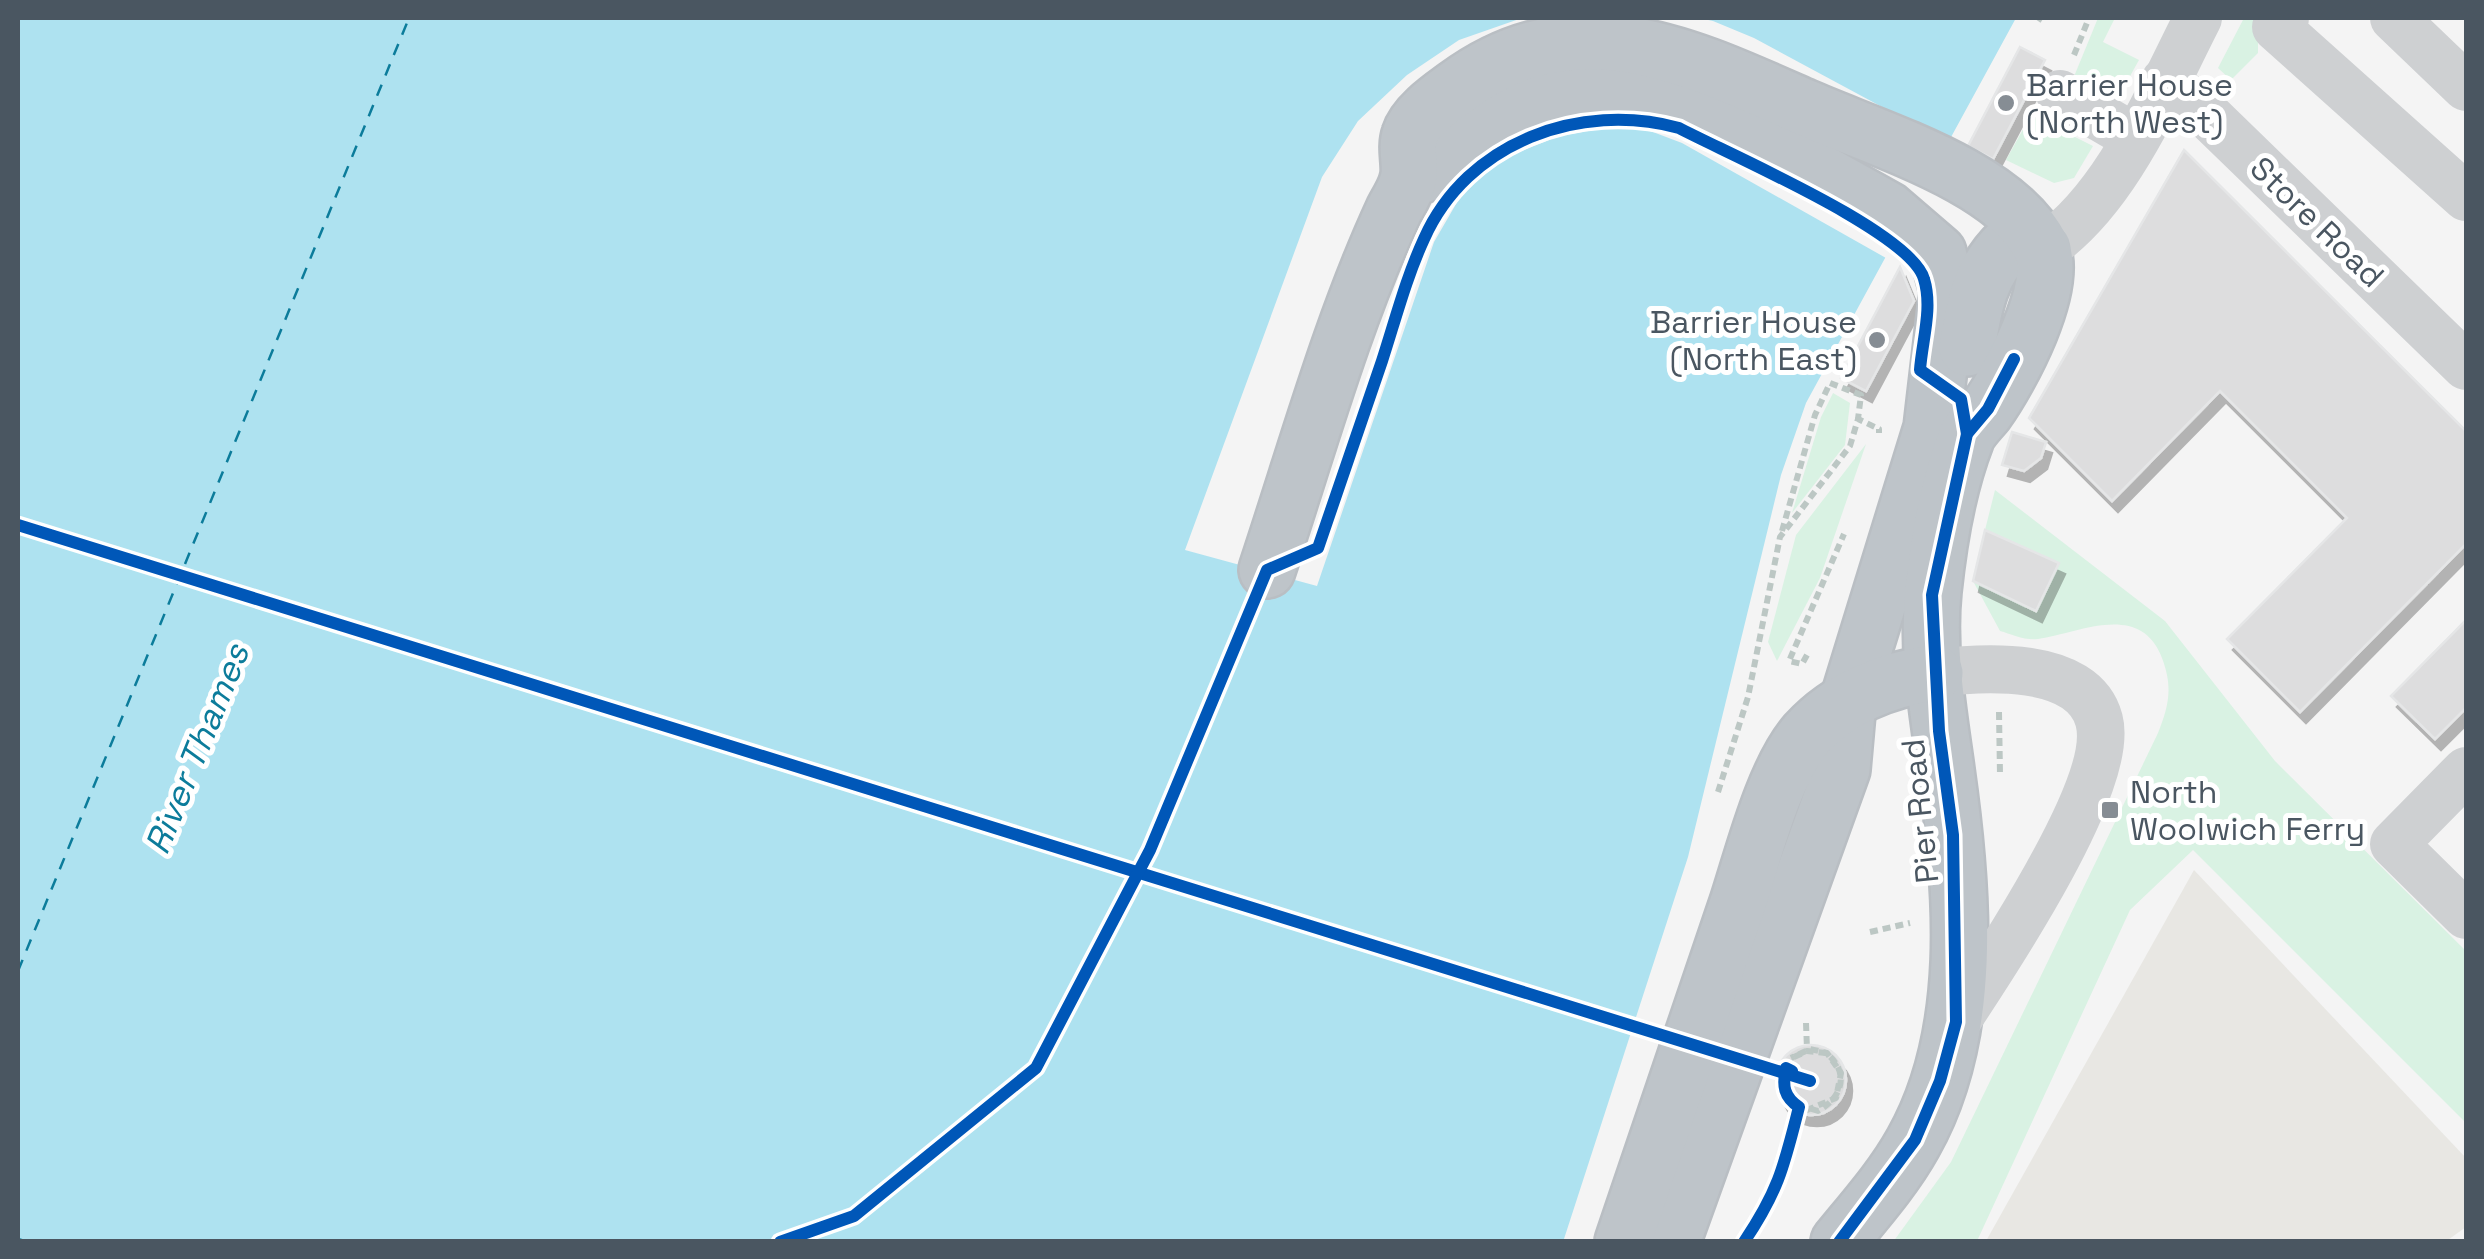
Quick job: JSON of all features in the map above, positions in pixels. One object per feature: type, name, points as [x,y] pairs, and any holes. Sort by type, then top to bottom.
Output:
[{"type":"highway","points":[[1267,570],[1365,280],[1409,179],[1410,134],[1434,104],[1478,72],[1525,51],[1588,42],[1654,46],[1699,62],[1966,179],[2011,207],[2043,250]]},
{"type":"highway","points":[[1409,179],[1443,168],[1499,118],[1563,93],[1619,88],[1684,100],[1888,210],[1931,244],[1943,266],[1948,291],[1932,428],[1848,700],[1842,769],[1672,1242]]},
{"type":"highway","name":"Pier Road","points":[[1839,1242],[1916,1140],[1940,1080],[1956,1022],[1953,835],[1934,673],[1932,595],[1967,434],[1988,408],[2041,302],[2047,275],[2043,250]]},
{"type":"highway","points":[[1623,1242],[1758,842],[1794,752],[1816,725],[1848,700],[1888,682],[1934,673]]},
{"type":"street","points":[[2043,250],[2092,205],[2134,137],[2198,18]]},
{"type":"street","points":[[2285,18],[2276,27],[2466,197]]},
{"type":"street","points":[[2394,18],[2466,86]]},
{"type":"street","name":"Store Road","points":[[2165,82],[2200,108],[2466,366]]},
{"type":"street","points":[[2060,94],[2134,137]]},
{"type":"street","points":[[1934,673],[1975,668],[2027,671],[2075,686],[2099,718],[2100,758],[2082,800],[2038,891],[1956,1022]]},
{"type":"street","points":[[2466,771],[2394,844],[2466,914]]},
{"type":"path","points":[[1756,641],[1780,537],[1815,415],[1830,383],[1861,395],[1850,446],[1780,537]]},
{"type":"path","points":[[1858,420],[1880,429],[1876,445]]},
{"type":"path","points":[[1802,664],[1788,661],[1821,596],[1846,528]]},
{"type":"path","points":[[1870,932],[1916,922]]},
{"type":"path","points":[[1806,1023],[1807,1050]]},
{"type":"path","points":[[1790,1100],[1806,1110],[1836,1098],[1841,1073],[1832,1058],[1817,1050],[1807,1050],[1791,1059],[1784,1072],[1781,1086],[1790,1100],[1800,1107],[1792,1140]]},
{"type":"path","points":[[1817,1050],[1837,1064],[1841,1086],[1827,1106],[1807,1110],[1782,1093],[1782,1076],[1792,1057],[1817,1050]]},
{"type":"path","points":[[1784,1072],[1810,1081]]},
{"type":"shaded area","points":[[2194,870],[2466,1158],[2466,1227],[2445,1242],[1986,1241]]},
{"type":"green space","points":[[2098,18],[2115,18],[2103,42],[2139,60],[2115,103],[2073,79]]},
{"type":"green space","points":[[2244,18],[2265,18],[2258,28],[2258,53],[2231,80],[2218,68]]},
{"type":"green space","points":[[2031,115],[2093,146],[2074,178],[2054,183],[2006,160]]},
{"type":"green space","points":[[1833,393],[1850,403],[1845,445],[1792,513],[1821,417]]},
{"type":"green space","points":[[1866,444],[1820,578],[1777,661],[1768,642],[1796,535]]},
{"type":"green space","points":[[1995,490],[2165,621],[2275,761],[2466,951],[2466,1123],[2193,850],[2130,910],[1977,1241],[1893,1242],[1951,1162],[2158,733],[2168,696],[2162,658],[2152,640],[2139,630],[2106,625],[2033,639],[2000,631],[1973,581],[2036,610],[2058,564],[1985,530]]},
{"type":"water","name":"River Thames","points":[[18,18],[2016,18],[1806,403],[1781,475],[1688,857],[1563,1242],[18,1241]]},
{"type":"pier","points":[[1522,18],[1713,21],[1754,38],[1949,143],[1886,258],[1682,143],[1645,129],[1612,127],[1559,136],[1504,158],[1463,192],[1434,242],[1317,586],[1185,550],[1322,177],[1358,121],[1407,75],[1459,40]]},
{"type":"building","name":"Barrier House (North West)","points":[[2020,47],[2045,60],[1993,159],[1968,146]]},
{"type":"building","points":[[2184,150],[2466,431],[2466,544],[2300,712],[2227,639],[2347,518],[2220,391],[2112,501],[2029,418]]},
{"type":"building","name":"Barrier House (North East)","points":[[1900,267],[1914,301],[1866,391],[1841,378]]},
{"type":"building","points":[[2012,432],[2046,442],[2041,458],[2024,471],[2002,465]]},
{"type":"building","points":[[1985,530],[2059,563],[2036,611],[1973,581]]},
{"type":"building","points":[[2466,620],[2466,708],[2435,739],[2391,696]]},
{"type":"building","points":[[1811,1045],[1825,1047],[1836,1055],[1844,1066],[1844,1094],[1836,1105],[1825,1113],[1811,1115],[1797,1113],[1786,1105],[1778,1094],[1776,1080],[1778,1066],[1786,1055],[1797,1047]]},
{"type":"ferry route","points":[[18,971],[409,18]]},
{"type":"ferry route","points":[[780,1242],[854,1216],[1036,1068],[1150,850],[1257,594]]},
{"type":"ferry route","points":[[18,1239],[28,1242]]},
{"type":"cycle path","points":[[780,1242],[854,1216],[1036,1068],[1150,850],[1267,570],[1318,548],[1424,239],[1443,205],[1468,177],[1497,154],[1530,137],[1566,126],[1603,120],[1641,121],[1679,128],[1854,217],[1912,260],[1924,279],[1927,313],[1920,370],[1961,399],[1967,434]]},
{"type":"cycle path","points":[[1839,1242],[1915,1140],[1940,1081],[1956,1022],[1953,835],[1939,731],[1932,595],[1967,434],[1988,409],[2014,359]]},
{"type":"cycle path","points":[[18,525],[1810,1081]]},
{"type":"cycle path","points":[[1744,1242],[1773,1192],[1789,1146],[1799,1107],[1784,1086],[1786,1068],[1792,1071]]},
{"type":"place","name":"Barrier House (North West)","points":[[2006,103]]},
{"type":"place","name":"Barrier House (North East)","points":[[1877,340]]},
{"type":"place","name":"North Woolwich Ferry","points":[[2110,810]]}]
